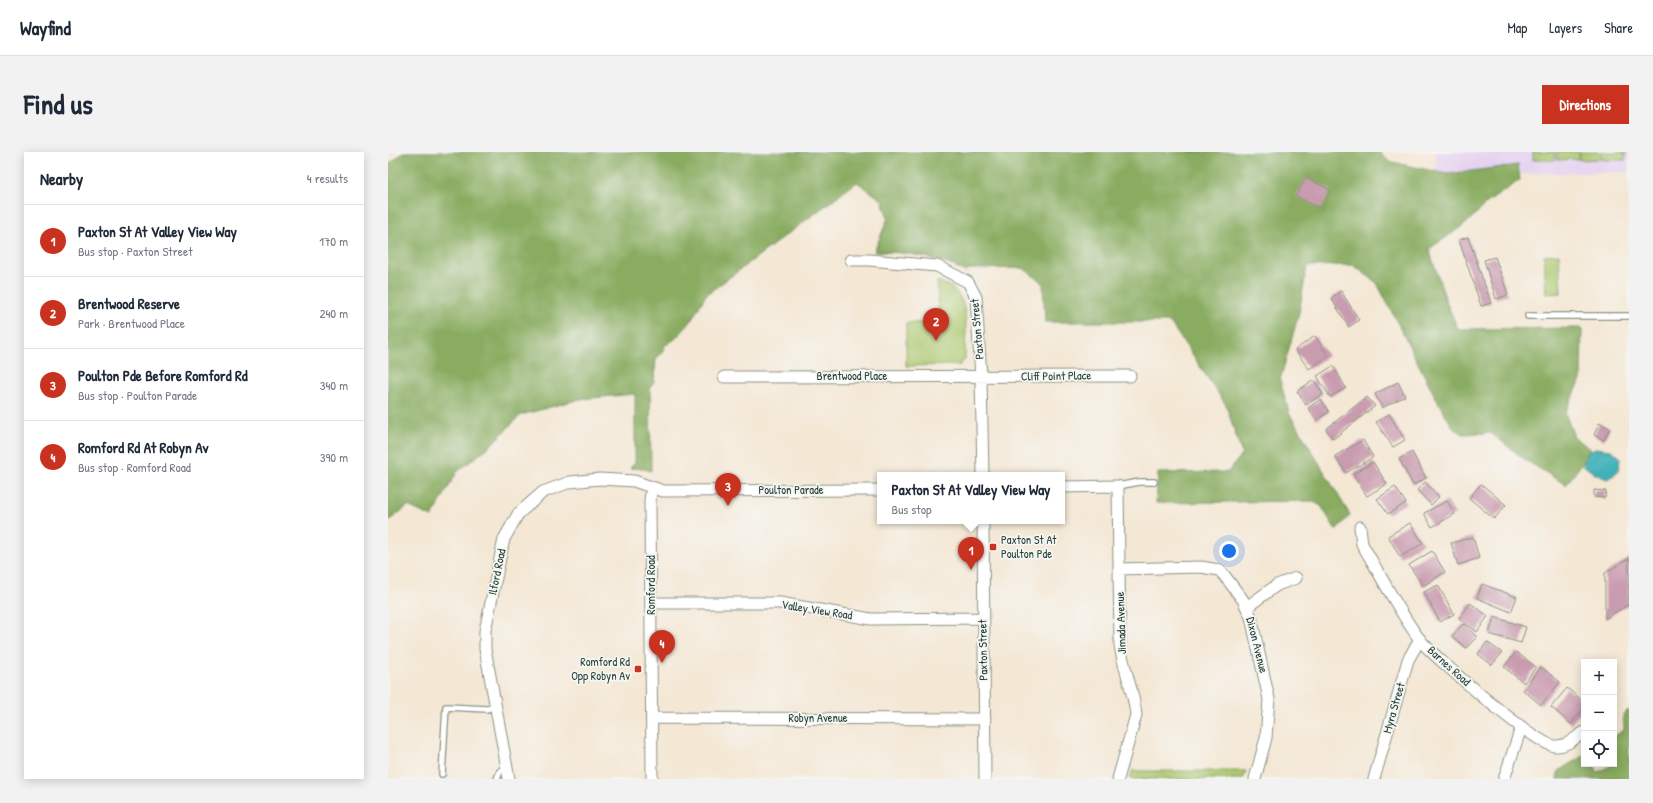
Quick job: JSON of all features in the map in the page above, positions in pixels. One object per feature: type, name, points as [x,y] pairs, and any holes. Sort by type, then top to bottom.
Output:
[{"type":"street","name":"Paxton Street","points":[[851,260],[869,260],[937,266],[968,282],[976,297],[981,377],[983,472]]},
{"type":"street","name":"Cliff Point Place","points":[[981,377],[1130,376]]},
{"type":"street","name":"Brentwood Place","points":[[724,377],[981,377]]},
{"type":"street","name":"Ilford Road","points":[[508,774],[485,649],[485,631],[504,539],[518,514],[543,492],[570,482],[600,479],[634,481],[654,488]]},
{"type":"street","points":[[1065,487],[1118,486]]},
{"type":"street","name":"Jimada Avenue","points":[[1118,486],[1120,645],[1123,664],[1135,705],[1136,715],[1118,779]]},
{"type":"street","name":"Poulton Parade","points":[[654,488],[663,491],[877,490]]},
{"type":"street","name":"Romford Road","points":[[652,779],[650,500],[651,493],[654,488]]},
{"type":"street","name":"Paxton Street","points":[[983,524],[985,779]]},
{"type":"street","name":"Barnes Road","points":[[1360,527],[1362,544],[1420,640],[1435,656],[1521,728],[1539,740],[1554,747],[1565,745],[1581,734]]},
{"type":"street","name":"Dixon Avenue","points":[[1119,569],[1212,568],[1224,575],[1247,607],[1257,638],[1269,699],[1266,738],[1254,779]]},
{"type":"street","points":[[1247,607],[1277,585],[1296,578]]},
{"type":"street","name":"Valley View Road","points":[[651,603],[780,603],[871,619],[983,618]]},
{"type":"street","name":"Myra Street","points":[[1374,779],[1408,660],[1420,640]]},
{"type":"street","name":"Robyn Avenue","points":[[652,718],[985,719]]},
{"type":"street","points":[[1504,779],[1521,728]]},
{"type":"lane","points":[[1528,316],[1629,316]]},
{"type":"lane","points":[[1118,486],[1139,482],[1154,482]]},
{"type":"lane","points":[[442,774],[446,707],[487,709],[496,706]]},
{"type":"lane","points":[[497,779],[500,771],[508,774]]},
{"type":"shaded area","points":[[1436,152],[1629,152],[1629,172],[1436,175]]},
{"type":"green space","points":[[404,152],[1378,152],[1392,162],[1447,174],[1518,165],[1520,180],[1488,202],[1467,223],[1429,249],[1446,301],[1458,329],[1582,328],[1581,380],[1565,413],[1574,437],[1592,450],[1566,485],[1524,459],[1491,433],[1464,434],[1454,429],[1438,402],[1377,283],[1353,265],[1307,266],[1299,313],[1280,380],[1289,413],[1350,515],[1336,530],[1321,506],[1312,501],[1156,503],[1158,473],[1228,472],[1242,454],[1226,405],[1170,322],[1045,322],[1043,283],[1023,268],[968,269],[966,272],[944,262],[921,256],[874,252],[888,218],[882,200],[857,182],[706,295],[689,324],[675,339],[664,346],[664,351],[656,359],[654,382],[650,387],[651,471],[630,468],[635,463],[635,394],[580,399],[521,415],[491,445],[457,472],[432,517],[408,506],[388,521],[388,165]]},
{"type":"green space","points":[[1533,152],[1555,152],[1555,160],[1533,160]]},
{"type":"green space","points":[[1557,152],[1579,152],[1579,159],[1557,160]]},
{"type":"green space","points":[[1580,152],[1601,152],[1601,159],[1580,160]]},
{"type":"green space","points":[[1602,152],[1625,152],[1625,160],[1603,160]]},
{"type":"green space","points":[[1559,254],[1561,293],[1546,294],[1544,255]]},
{"type":"green space","points":[[937,281],[949,286],[957,293],[962,302],[966,324],[965,359],[960,365],[906,366],[906,323],[939,322]]},
{"type":"green space","points":[[1629,710],[1629,779],[1557,779],[1558,771],[1581,757],[1581,767],[1595,767],[1598,772],[1608,767],[1617,767],[1617,734],[1624,730],[1623,714]]},
{"type":"green space","points":[[1132,771],[1246,771],[1243,779],[1130,779]]},
{"type":"water","points":[[1595,448],[1611,450],[1620,457],[1618,471],[1607,479],[1595,474],[1583,465],[1588,452]]},
{"type":"building","points":[[1306,178],[1331,190],[1321,209],[1296,196]]},
{"type":"building","points":[[1468,237],[1491,303],[1481,306],[1459,240]]},
{"type":"building","points":[[1495,257],[1508,295],[1496,299],[1484,260]]},
{"type":"building","points":[[1341,291],[1359,320],[1349,327],[1331,298]]},
{"type":"building","points":[[1315,336],[1328,356],[1309,369],[1295,350]]},
{"type":"building","points":[[1333,366],[1346,388],[1330,397],[1317,376]]},
{"type":"building","points":[[1314,380],[1323,394],[1306,405],[1297,391]]},
{"type":"building","points":[[1398,382],[1405,396],[1382,408],[1375,394]]},
{"type":"building","points":[[1367,397],[1375,406],[1333,439],[1326,429]]},
{"type":"building","points":[[1321,399],[1329,412],[1316,420],[1308,408]]},
{"type":"building","points":[[1389,414],[1405,440],[1393,447],[1376,422]]},
{"type":"building","points":[[1599,423],[1610,428],[1604,440],[1594,435]]},
{"type":"building","points":[[1363,440],[1373,457],[1346,473],[1335,456]]},
{"type":"building","points":[[1412,452],[1426,478],[1413,485],[1399,459]]},
{"type":"building","points":[[1373,462],[1387,484],[1367,496],[1353,474]]},
{"type":"building","points":[[1425,482],[1439,497],[1431,505],[1417,490]]},
{"type":"building","points":[[1481,484],[1506,505],[1494,519],[1469,498]]},
{"type":"building","points":[[1395,487],[1406,503],[1388,514],[1377,499]]},
{"type":"building","points":[[1594,490],[1606,491],[1605,498],[1594,497]]},
{"type":"building","points":[[1447,501],[1455,514],[1432,527],[1424,513]]},
{"type":"building","points":[[1410,523],[1423,543],[1400,557],[1388,536]]},
{"type":"building","points":[[1473,537],[1479,558],[1458,565],[1451,543]]},
{"type":"building","points":[[1432,551],[1445,572],[1423,586],[1409,565]]},
{"type":"building","points":[[1629,558],[1629,604],[1605,619],[1605,573]]},
{"type":"building","points":[[1482,584],[1517,597],[1511,612],[1477,598]]},
{"type":"building","points":[[1438,585],[1454,614],[1440,622],[1424,592]]},
{"type":"building","points":[[1470,603],[1488,616],[1477,632],[1459,619]]},
{"type":"building","points":[[1494,617],[1526,627],[1521,643],[1489,634]]},
{"type":"building","points":[[1463,624],[1477,637],[1466,648],[1452,636]]},
{"type":"building","points":[[1487,642],[1502,653],[1492,665],[1478,654]]},
{"type":"building","points":[[1516,652],[1536,667],[1524,683],[1504,667]]},
{"type":"building","points":[[1541,667],[1560,682],[1541,705],[1523,690]]},
{"type":"building","points":[[1567,688],[1581,700],[1581,712],[1571,724],[1551,707]]},
{"type":"place","name":"Brentwood Reserve","points":[[936,341]]},
{"type":"place","name":"Poulton Pde Before Romford Rd","points":[[728,506]]},
{"type":"place","name":"Paxton St At Poulton Pde","points":[[993,547]]},
{"type":"place","name":"Paxton St At Valley View Way","points":[[971,570]]},
{"type":"place","name":"Romford Rd At Robyn Av","points":[[662,663]]},
{"type":"place","name":"Romford Rd Opp Robyn Av","points":[[638,669]]}]
